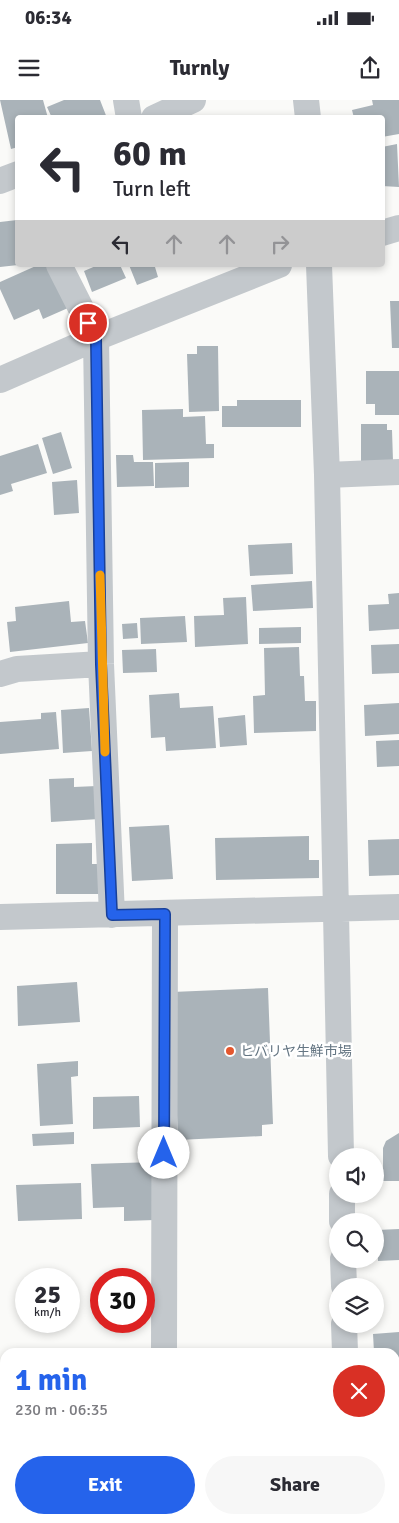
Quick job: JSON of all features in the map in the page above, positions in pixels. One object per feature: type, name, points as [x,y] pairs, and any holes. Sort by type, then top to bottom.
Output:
[{"type":"street","points":[[126,100],[128,115]]},
{"type":"street","points":[[160,115],[193,100]]},
{"type":"street","points":[[306,100],[308,115]]},
{"type":"street","points":[[385,232],[399,228]]},
{"type":"street","points":[[60,267],[96,338],[101,664],[112,915]]},
{"type":"street","points":[[0,380],[96,338],[274,267]]},
{"type":"street","points":[[319,267],[327,475],[341,1148]]},
{"type":"street","points":[[327,475],[399,472]]},
{"type":"street","points":[[0,674],[16,669],[101,664]]},
{"type":"street","points":[[0,917],[399,907]]},
{"type":"street","points":[[164,1348],[165,914]]},
{"type":"street","points":[[344,1333],[345,1348]]},
{"type":"building","points":[[0,100],[43,100],[47,115],[15,115],[15,148],[11,149]]},
{"type":"building","points":[[64,100],[100,100],[106,115],[51,115],[47,107]]},
{"type":"building","points":[[372,100],[399,100],[399,134],[385,136],[385,115],[353,115],[352,110],[373,105]]},
{"type":"building","points":[[397,144],[399,187],[385,186],[385,146]]},
{"type":"building","points":[[15,220],[15,265],[0,267],[0,222]]},
{"type":"building","points":[[34,267],[51,267],[68,308],[43,319],[39,309],[14,320],[0,289],[0,282]]},
{"type":"building","points":[[93,267],[121,267],[126,278],[92,292],[84,271]]},
{"type":"building","points":[[130,267],[155,267],[158,277],[137,285]]},
{"type":"building","points":[[390,301],[399,301],[399,348],[392,348]]},
{"type":"building","points":[[197,346],[218,346],[219,411],[189,412],[187,354],[197,354]]},
{"type":"building","points":[[366,371],[399,371],[399,415],[375,415],[375,404],[366,404]]},
{"type":"building","points":[[237,400],[301,400],[301,427],[222,427],[222,406],[237,406]]},
{"type":"building","points":[[183,409],[183,417],[205,416],[206,444],[214,444],[214,458],[143,460],[142,410]]},
{"type":"building","points":[[361,424],[387,424],[387,430],[392,430],[393,461],[361,461]]},
{"type":"building","points":[[61,432],[72,468],[53,474],[42,438]]},
{"type":"building","points":[[38,444],[47,473],[11,484],[13,491],[0,495],[0,456]]},
{"type":"building","points":[[116,455],[133,455],[134,462],[153,462],[154,486],[117,487]]},
{"type":"building","points":[[189,462],[189,487],[155,488],[155,463]]},
{"type":"building","points":[[77,480],[79,513],[54,515],[52,482]]},
{"type":"building","points":[[292,543],[293,574],[250,576],[248,545]]},
{"type":"building","points":[[312,581],[313,608],[253,611],[251,585]]},
{"type":"building","points":[[399,593],[399,629],[369,631],[368,605],[389,604],[388,594]]},
{"type":"building","points":[[246,597],[248,644],[195,647],[194,616],[224,615],[223,598]]},
{"type":"building","points":[[69,601],[71,622],[85,621],[88,643],[10,652],[7,622],[16,621],[15,607]]},
{"type":"building","points":[[185,616],[187,642],[141,644],[140,618]]},
{"type":"building","points":[[137,623],[138,638],[123,639],[122,624]]},
{"type":"building","points":[[301,627],[301,643],[259,644],[259,628]]},
{"type":"building","points":[[399,644],[399,673],[372,674],[371,645]]},
{"type":"building","points":[[299,647],[300,676],[304,676],[305,701],[316,701],[316,731],[254,733],[253,696],[265,695],[264,648]]},
{"type":"building","points":[[156,649],[157,672],[123,673],[122,650]]},
{"type":"building","points":[[179,693],[180,708],[213,706],[216,748],[166,751],[165,737],[151,738],[149,695]]},
{"type":"building","points":[[399,703],[399,734],[365,736],[364,705]]},
{"type":"building","points":[[89,708],[92,751],[63,753],[61,710]]},
{"type":"building","points":[[56,712],[59,749],[0,754],[0,722],[41,719],[41,713]]},
{"type":"building","points":[[245,715],[247,745],[220,747],[218,718]]},
{"type":"building","points":[[399,740],[399,766],[377,767],[376,741]]},
{"type":"building","points":[[74,778],[74,787],[97,786],[99,819],[51,822],[49,779]]},
{"type":"building","points":[[169,825],[173,879],[132,881],[129,827]]},
{"type":"building","points":[[309,836],[309,860],[319,860],[319,878],[216,880],[215,838]]},
{"type":"building","points":[[399,839],[399,875],[369,876],[368,840]]},
{"type":"building","points":[[92,843],[92,864],[98,864],[98,894],[56,894],[56,844]]},
{"type":"building","points":[[77,982],[80,1022],[18,1026],[17,986]]},
{"type":"building","points":[[268,988],[273,1124],[262,1125],[262,1136],[178,1140],[172,992]]},
{"type":"building","points":[[78,1061],[78,1076],[71,1077],[73,1124],[40,1126],[37,1064]]},
{"type":"building","points":[[139,1096],[140,1127],[93,1129],[93,1097]]},
{"type":"building","points":[[74,1132],[74,1144],[33,1146],[32,1134]]},
{"type":"building","points":[[399,1133],[399,1181],[384,1181],[383,1148],[386,1141]]},
{"type":"building","points":[[154,1162],[155,1220],[124,1221],[124,1207],[93,1208],[91,1164]]},
{"type":"building","points":[[81,1183],[82,1219],[18,1221],[16,1185]]},
{"type":"building","points":[[399,1229],[399,1260],[384,1261],[384,1230]]},
{"type":"building","points":[[399,1332],[399,1348],[374,1348],[373,1334]]},
{"type":"slow traffic","points":[[100,575],[101,664],[105,752]]},
{"type":"place","name":"ヒバリヤ生鮮市場","points":[[230,1051]]},
{"type":"route","points":[[88,323],[96,338],[101,664],[112,915],[165,914],[164,1153]]}]
